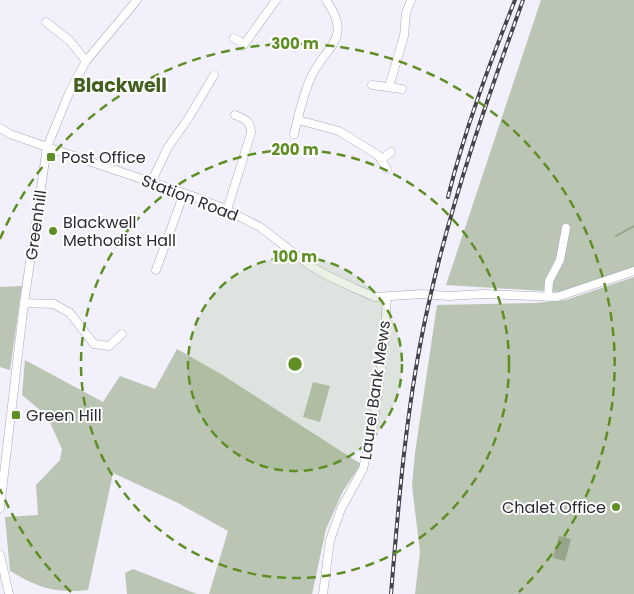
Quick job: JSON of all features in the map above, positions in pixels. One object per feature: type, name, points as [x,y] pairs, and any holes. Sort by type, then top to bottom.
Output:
[{"type":"street","name":"Greenhill","points":[[0,508],[24,303],[47,148],[70,91],[86,61],[137,0]]},
{"type":"street","points":[[234,38],[243,45],[276,0]]},
{"type":"street","points":[[294,134],[304,93],[314,73],[336,40],[336,21],[326,0]]},
{"type":"street","points":[[390,87],[404,36],[406,13],[411,0]]},
{"type":"street","points":[[46,22],[70,41],[86,61]]},
{"type":"street","points":[[151,183],[168,147],[188,119],[214,75]]},
{"type":"street","points":[[372,85],[402,89]]},
{"type":"street","points":[[227,210],[251,133],[248,121],[235,115]]},
{"type":"street","points":[[298,120],[339,131],[382,159],[387,168]]},
{"type":"street","name":"Station Road","points":[[0,128],[10,134],[47,148],[184,193],[227,210],[260,227],[308,264],[326,275],[376,297],[416,294],[435,296],[484,294],[557,297],[634,271]]},
{"type":"street","points":[[382,159],[391,152]]},
{"type":"street","points":[[156,270],[184,193]]},
{"type":"street","points":[[548,296],[549,281],[560,260],[566,228]]},
{"type":"street","name":"Laurel Bank Mews","points":[[323,594],[330,540],[341,509],[363,469],[374,420],[382,363],[387,297]]},
{"type":"street","points":[[24,303],[54,304],[70,313],[94,344],[109,346],[122,334]]},
{"type":"street","points":[[0,555],[9,594]]},
{"type":"shaded area","points":[[541,0],[634,0],[634,268],[561,292],[446,285]]},
{"type":"shaded area","points":[[634,277],[634,594],[415,594],[420,552],[412,486],[415,453],[437,305],[535,303],[566,300]]},
{"type":"shaded area","points":[[22,286],[10,370],[0,367],[0,287]]},
{"type":"shaded area","points":[[177,349],[221,374],[361,464],[343,491],[326,529],[312,594],[209,594],[228,531],[178,503],[113,473],[88,590],[66,591],[47,588],[10,571],[5,517],[38,515],[36,485],[60,460],[62,449],[47,416],[22,395],[25,360],[103,402],[120,376],[155,389]]},
{"type":"shaded area","points":[[313,382],[330,386],[320,422],[303,417]]},
{"type":"shaded area","points":[[559,536],[571,539],[565,561],[553,558]]},
{"type":"shaded area","points":[[133,569],[197,594],[127,594],[125,573]]},
{"type":"waterway","points":[[616,236],[634,226]]},
{"type":"railway","points":[[448,197],[478,97],[515,0]]},
{"type":"railway","points":[[391,594],[409,411],[421,338],[438,264],[459,188],[523,0]]},
{"type":"place","name":"Post Office","points":[[51,157]]},
{"type":"place","name":"Blackwell Methodist Hall","points":[[53,231]]},
{"type":"place","name":"Green Hill","points":[[16,415]]},
{"type":"place","name":"Chalet Office","points":[[616,507]]},
{"type":"district","name":"Blackwell","points":[[120,85]]}]
